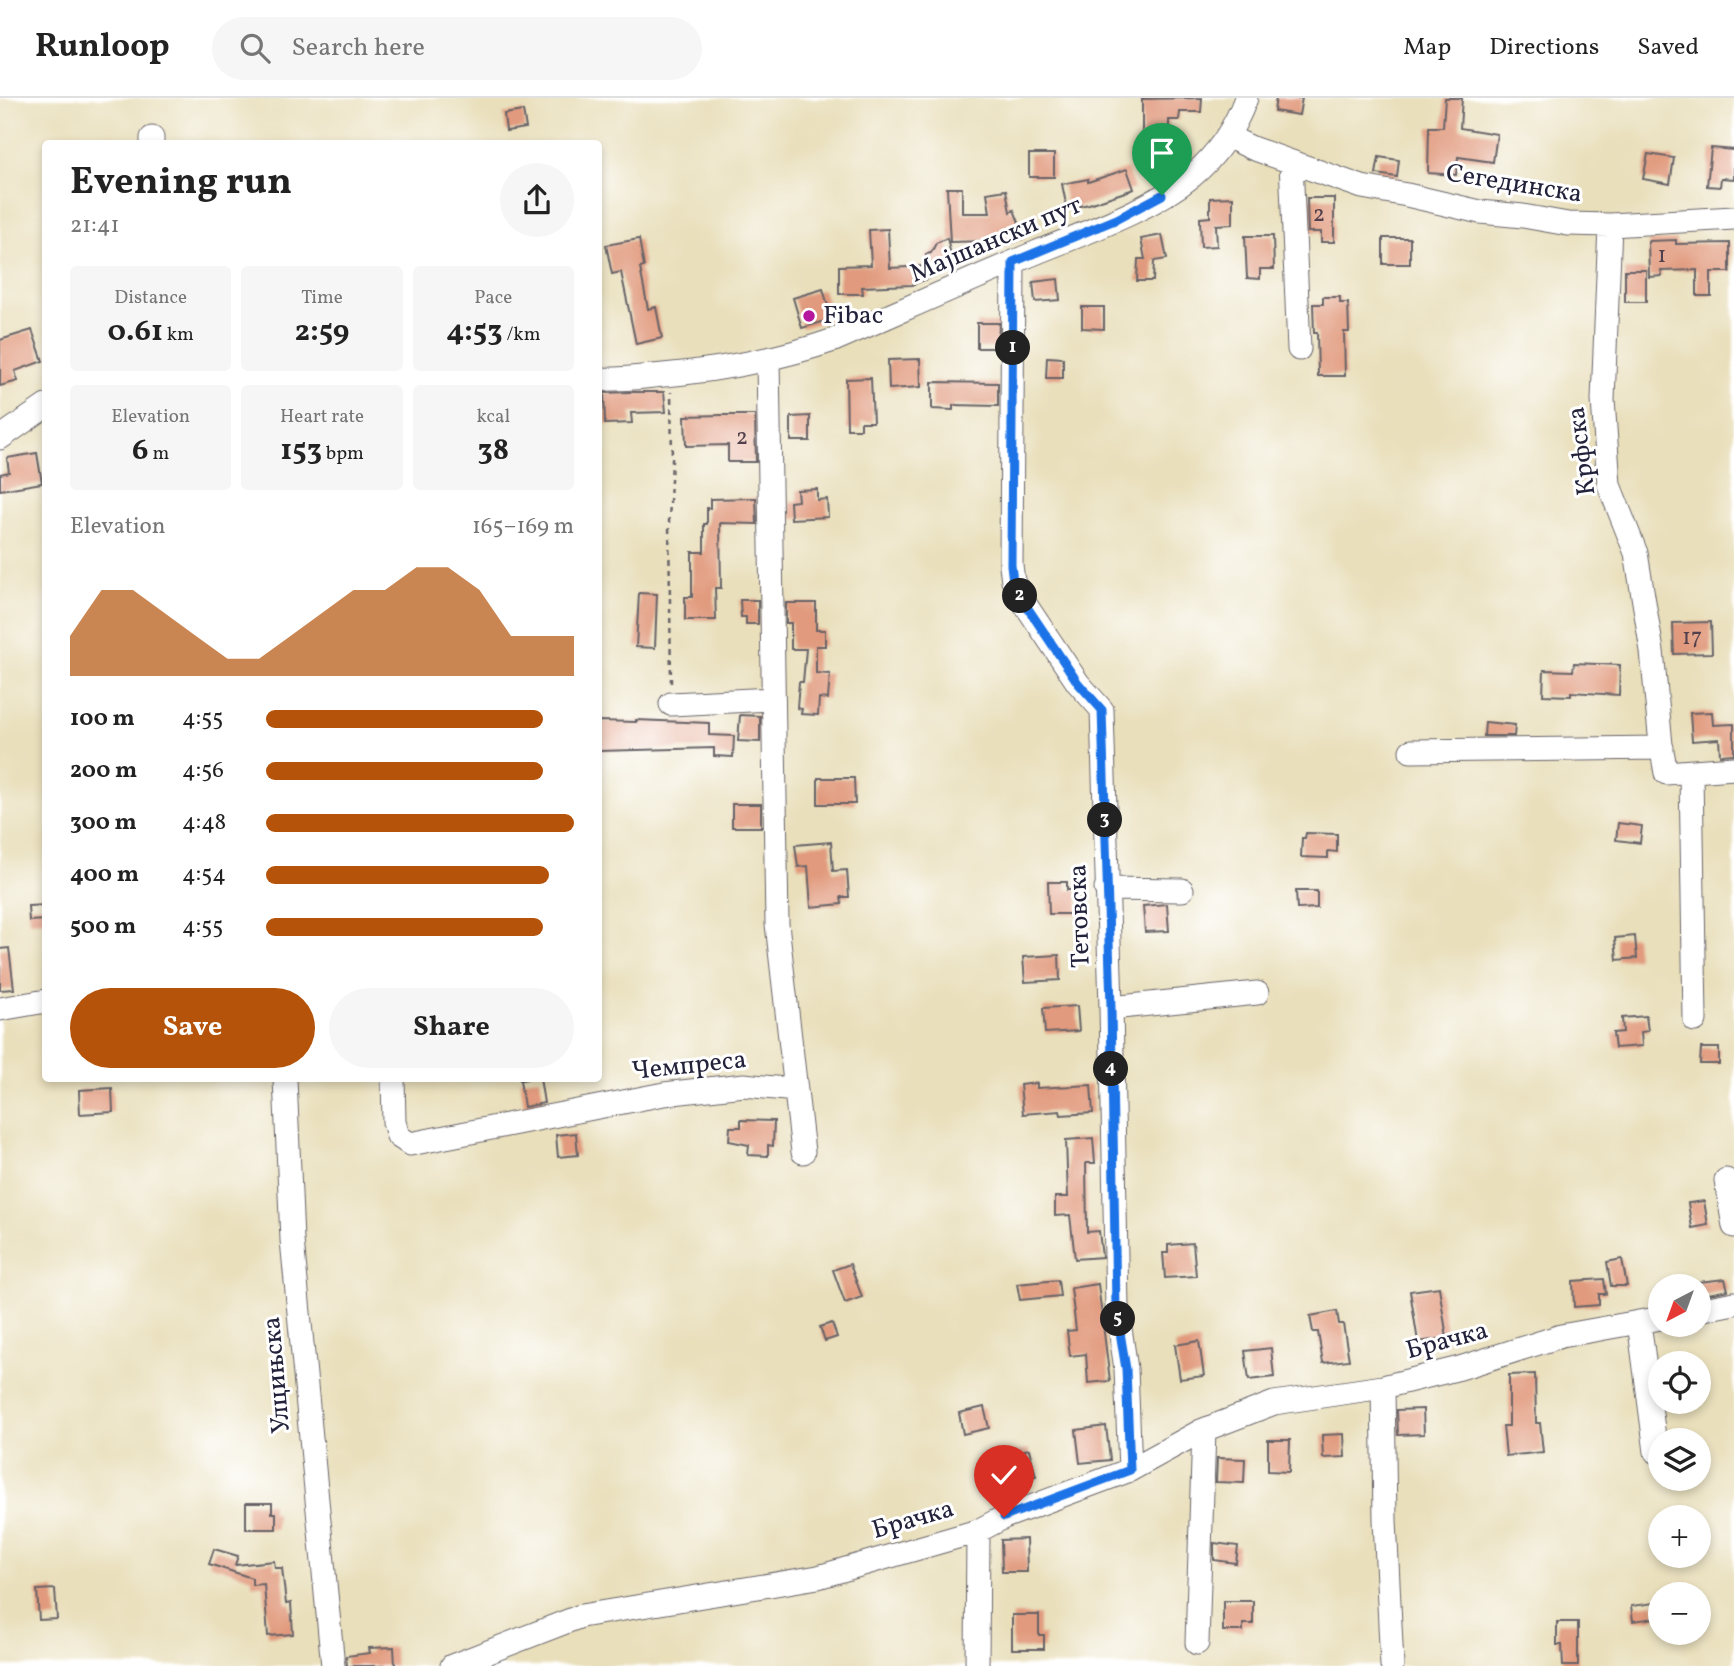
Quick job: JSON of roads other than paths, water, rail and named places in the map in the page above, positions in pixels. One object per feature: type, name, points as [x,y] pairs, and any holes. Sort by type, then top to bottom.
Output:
[{"type":"street","name":"Мајшански пут","points":[[602,379],[694,373],[768,359],[834,340],[1117,219],[1191,176],[1227,136],[1246,98]]},
{"type":"street","name":"Сегединска","points":[[1227,136],[1362,187],[1480,212],[1569,224],[1610,225],[1734,218]]},
{"type":"street","points":[[1291,162],[1298,349]]},
{"type":"street","name":"Крфска","points":[[1610,225],[1603,400],[1609,485],[1636,553],[1652,650],[1661,748],[1666,773],[1734,768]]},
{"type":"street","name":"Тетовска","points":[[1013,262],[1013,581],[1021,598],[1078,683],[1102,710],[1116,1308],[1126,1369],[1130,1470]]},
{"type":"street","points":[[768,359],[777,924],[803,1152]]},
{"type":"street","points":[[0,438],[42,409]]},
{"type":"street","points":[[671,704],[773,699]]},
{"type":"street","points":[[1411,751],[1661,748]]},
{"type":"street","points":[[1691,773],[1695,1020]]},
{"type":"street","points":[[1107,889],[1182,890]]},
{"type":"street","points":[[1111,1008],[1257,993]]},
{"type":"street","points":[[0,1009],[42,1002]]},
{"type":"street","name":"Улцињска","points":[[285,1082],[292,1240],[333,1666]]},
{"type":"street","name":"Чемпреса","points":[[393,1082],[394,1122],[398,1136],[410,1144],[664,1094],[744,1085],[796,1090]]},
{"type":"street","points":[[1726,1180],[1734,1226]]},
{"type":"street","points":[[1712,1307],[1734,1303]]},
{"type":"street","name":"Брачка","points":[[452,1666],[507,1656],[581,1616],[818,1577],[978,1531],[1004,1517],[1130,1470],[1204,1430],[1274,1403],[1383,1387],[1460,1368],[1561,1336],[1648,1320]]},
{"type":"street","points":[[1651,1337],[1655,1428]]},
{"type":"street","points":[[1383,1387],[1385,1520],[1392,1666]]},
{"type":"street","points":[[1197,1643],[1204,1430]]},
{"type":"street","points":[[977,1666],[978,1531]]},
{"type":"place","name":"Fibac","points":[[809,316]]}]
